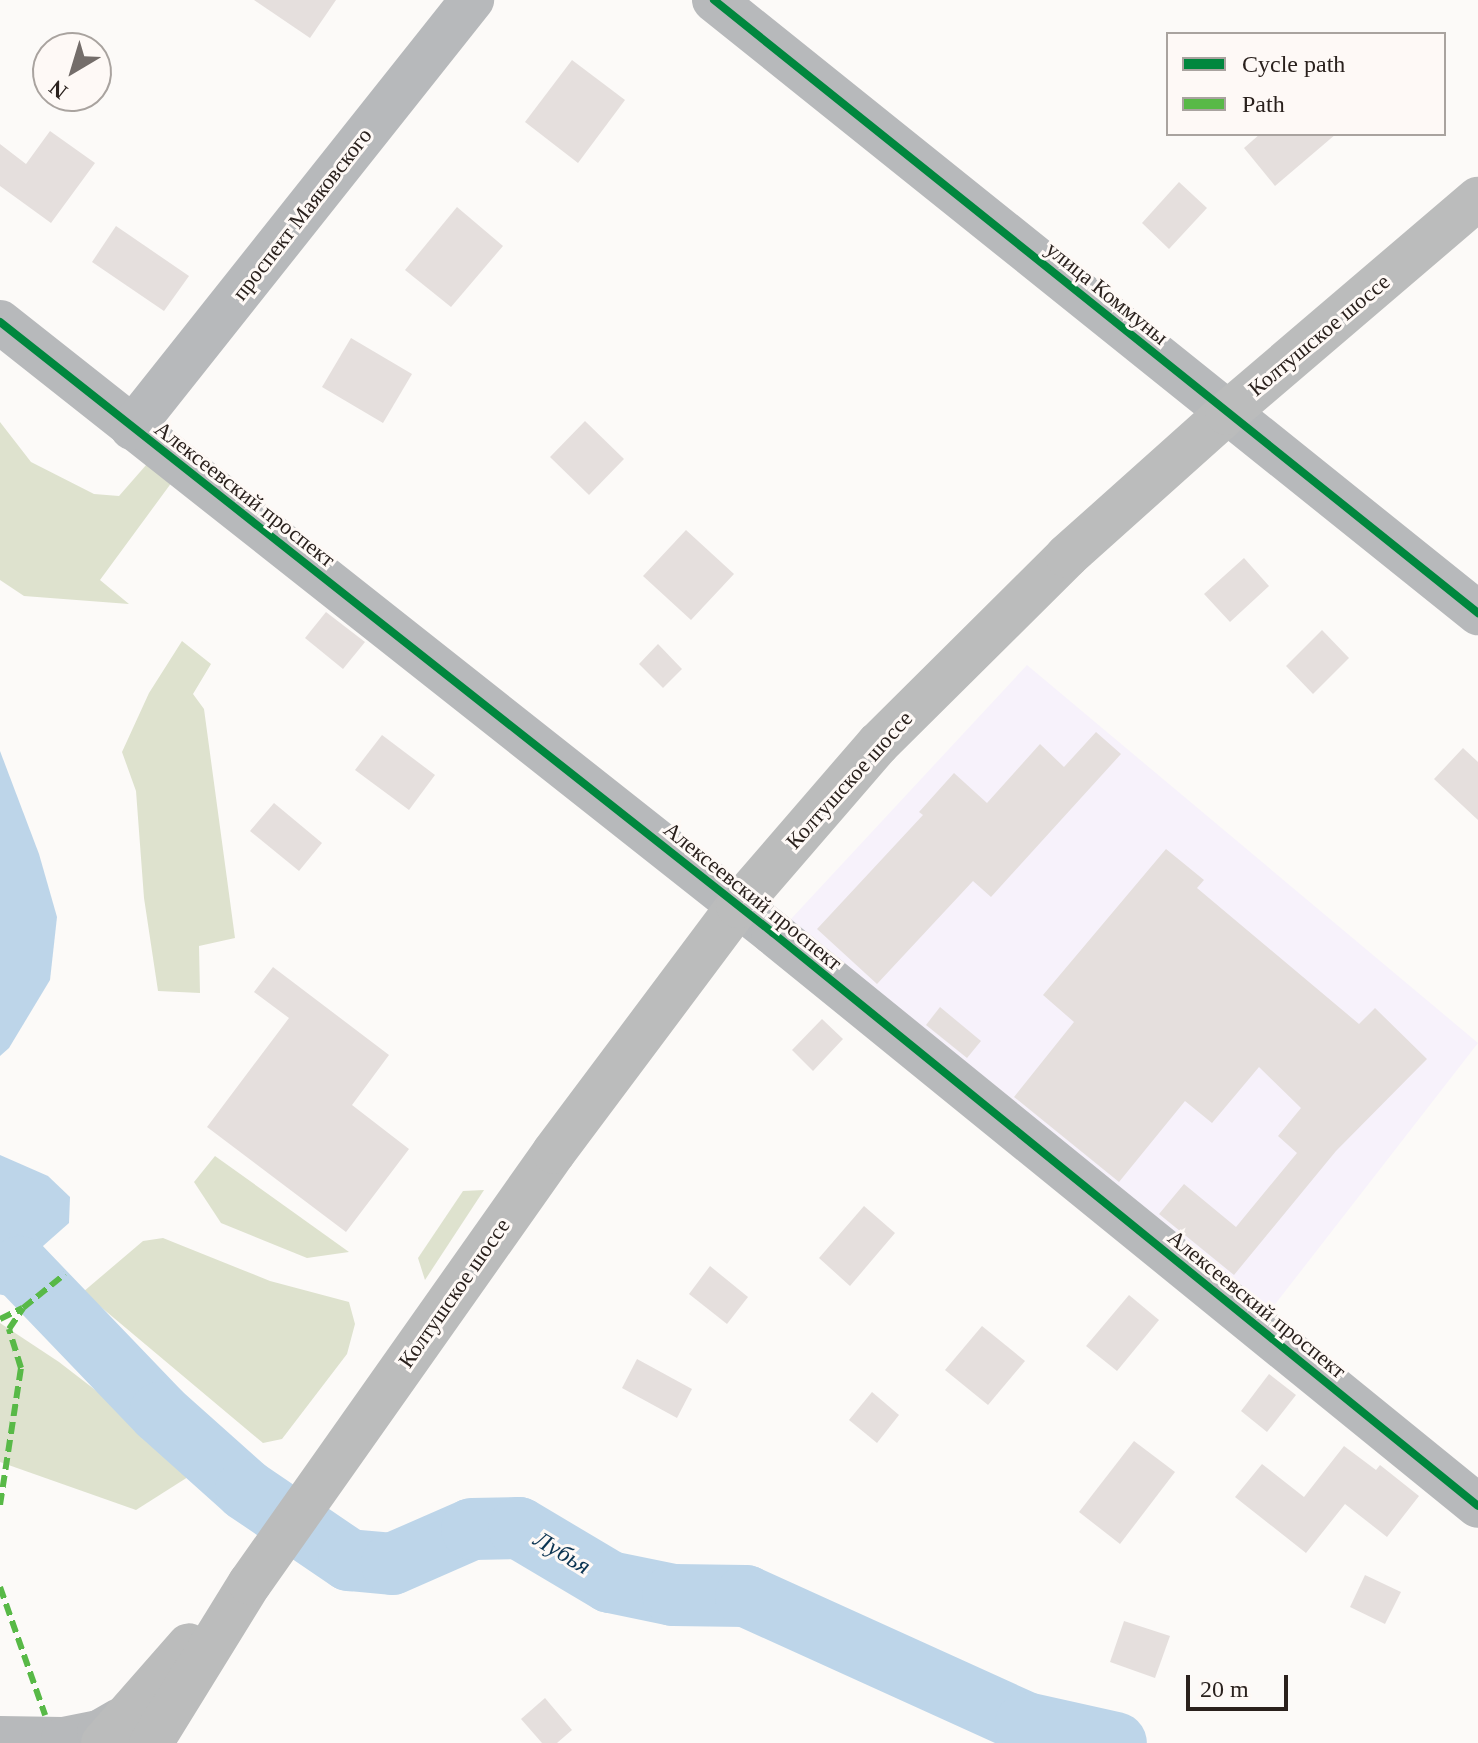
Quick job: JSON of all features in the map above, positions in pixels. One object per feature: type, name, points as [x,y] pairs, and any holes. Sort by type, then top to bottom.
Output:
[{"type":"main road","name":"Колтушское шоссе","points":[[125,1735],[250,1583],[554,1152],[738,906],[878,744],[1067,556],[1227,413],[1478,199]]},
{"type":"street","name":"проспект Маяковского","points":[[132,428],[472,0]]},
{"type":"street","name":"улица Коммуны","points":[[714,0],[1478,613]]},
{"type":"street","name":"Алексеевский проспект","points":[[0,322],[738,906],[1478,1506]]},
{"type":"street","points":[[0,1738],[63,1739],[99,1732],[125,1735]]},
{"type":"shaded area","points":[[1027,665],[1478,1043],[1266,1316],[914,1034],[791,919]]},
{"type":"green space","points":[[0,422],[31,462],[94,494],[119,496],[147,464],[172,482],[100,580],[129,604],[24,596],[0,580]]},
{"type":"green space","points":[[182,641],[211,664],[193,694],[204,709],[235,938],[199,946],[200,993],[158,991],[144,898],[136,791],[122,752],[149,693]]},
{"type":"green space","points":[[215,1156],[349,1252],[307,1258],[221,1223],[194,1182]]},
{"type":"green space","points":[[484,1190],[425,1280],[418,1258],[463,1191]]},
{"type":"green space","points":[[163,1238],[270,1281],[349,1302],[355,1324],[347,1354],[282,1439],[263,1443],[83,1292],[143,1241]]},
{"type":"green space","points":[[0,1323],[59,1362],[199,1470],[136,1510],[0,1462]]},
{"type":"water","points":[[0,751],[39,854],[57,917],[50,980],[9,1048],[0,1056]]},
{"type":"water","points":[[0,1155],[48,1176],[70,1197],[69,1223],[0,1284]]},
{"type":"building","points":[[254,0],[336,0],[310,38]]},
{"type":"building","points":[[572,60],[625,100],[578,163],[525,122]]},
{"type":"building","points":[[50,131],[95,163],[51,223],[0,186],[0,144],[26,164]]},
{"type":"building","points":[[1258,136],[1334,136],[1275,186],[1244,148]]},
{"type":"building","points":[[1179,182],[1207,208],[1169,249],[1142,223]]},
{"type":"building","points":[[457,207],[503,246],[451,307],[405,270]]},
{"type":"building","points":[[116,226],[189,276],[164,311],[92,262]]},
{"type":"building","points":[[351,338],[412,374],[383,423],[322,387]]},
{"type":"building","points":[[585,421],[624,459],[589,495],[550,457]]},
{"type":"building","points":[[686,530],[734,574],[691,620],[643,576]]},
{"type":"building","points":[[1244,558],[1269,586],[1230,622],[1204,594]]},
{"type":"building","points":[[326,612],[365,642],[343,669],[305,638]]},
{"type":"building","points":[[1322,630],[1349,658],[1313,694],[1286,666]]},
{"type":"building","points":[[658,644],[682,669],[663,688],[639,664]]},
{"type":"building","points":[[1096,732],[1121,754],[991,897],[973,881],[877,984],[817,929],[923,815],[919,812],[954,773],[987,803],[1040,744],[1064,767]]},
{"type":"building","points":[[382,735],[435,775],[409,810],[355,770]]},
{"type":"building","points":[[1463,748],[1478,762],[1478,820],[1434,779]]},
{"type":"building","points":[[274,803],[322,843],[299,871],[250,831]]},
{"type":"building","points":[[1166,849],[1204,880],[1197,888],[1359,1024],[1375,1008],[1427,1059],[1336,1151],[1234,1275],[1159,1214],[1184,1184],[1236,1227],[1297,1153],[1278,1136],[1301,1108],[1259,1067],[1212,1123],[1185,1101],[1119,1182],[1014,1097],[1074,1022],[1043,995]]},
{"type":"building","points":[[273,967],[389,1055],[352,1105],[409,1149],[346,1232],[207,1127],[289,1018],[254,992]]},
{"type":"building","points":[[940,1007],[981,1041],[967,1058],[926,1025]]},
{"type":"building","points":[[822,1019],[843,1039],[813,1071],[792,1050]]},
{"type":"building","points":[[864,1206],[895,1233],[850,1286],[819,1258]]},
{"type":"building","points":[[710,1266],[748,1297],[727,1324],[689,1294]]},
{"type":"building","points":[[1129,1295],[1159,1320],[1117,1371],[1086,1346]]},
{"type":"building","points":[[982,1326],[1025,1361],[988,1405],[945,1370]]},
{"type":"building","points":[[637,1359],[692,1389],[677,1418],[622,1388]]},
{"type":"building","points":[[1269,1374],[1296,1395],[1267,1432],[1241,1411]]},
{"type":"building","points":[[872,1392],[899,1415],[877,1443],[849,1420]]},
{"type":"building","points":[[1134,1441],[1175,1472],[1120,1544],[1079,1512]]},
{"type":"building","points":[[1344,1446],[1376,1470],[1380,1465],[1419,1496],[1387,1537],[1345,1504],[1306,1553],[1235,1497],[1262,1464],[1304,1497]]},
{"type":"building","points":[[1365,1575],[1401,1592],[1385,1624],[1350,1607]]},
{"type":"building","points":[[1124,1621],[1170,1636],[1155,1678],[1110,1662]]},
{"type":"building","points":[[545,1698],[572,1730],[557,1743],[542,1743],[521,1719]]},
{"type":"waterway","name":"Лубья","points":[[0,1263],[20,1267],[160,1413],[246,1490],[349,1560],[392,1564],[472,1529],[519,1528],[610,1582],[673,1595],[746,1596],[1026,1723],[1116,1743]]},
{"type":"marked path","points":[[0,1319],[23,1308],[65,1274]]},
{"type":"marked path","points":[[0,1505],[21,1368],[9,1329],[23,1308]]},
{"type":"marked path","points":[[0,1587],[45,1715]]},
{"type":"cycle path","points":[[714,0],[1478,613]]},
{"type":"cycle path","points":[[0,322],[773,933],[1478,1506]]}]
